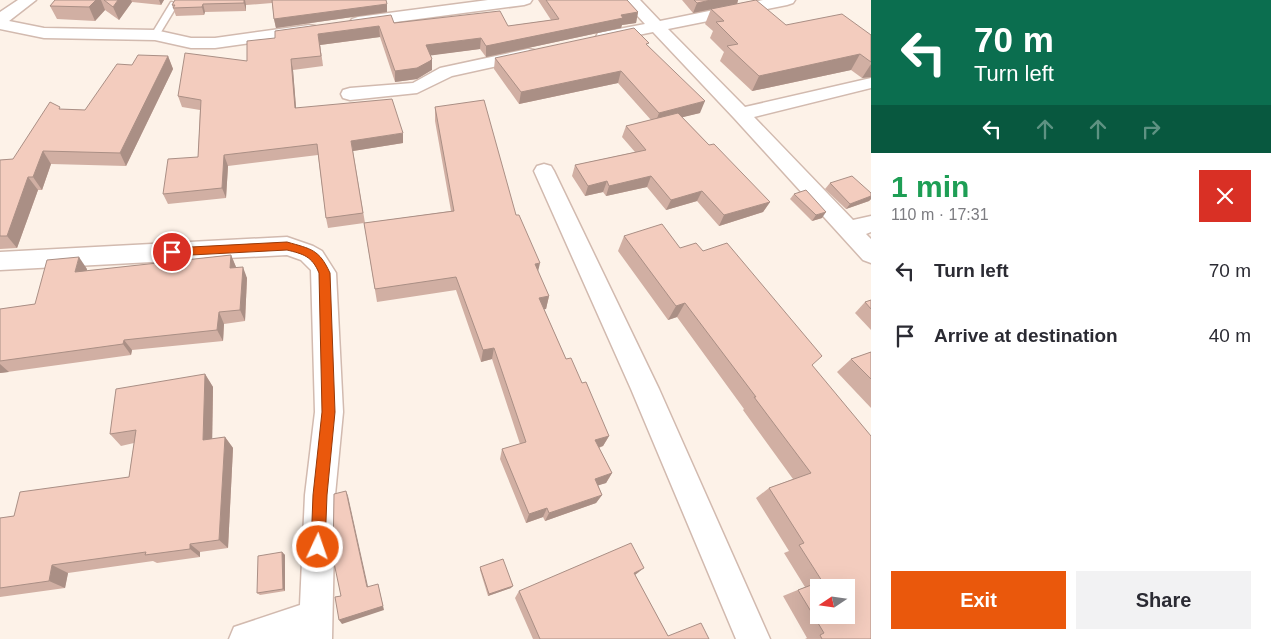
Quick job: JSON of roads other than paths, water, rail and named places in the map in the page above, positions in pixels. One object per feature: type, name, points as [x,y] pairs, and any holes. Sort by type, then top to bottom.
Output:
[{"type":"street","points":[[0,20],[28,0]]},
{"type":"street","points":[[341,25],[524,0]]},
{"type":"street","points":[[631,0],[741,114],[871,254]]},
{"type":"street","points":[[584,42],[787,0]]},
{"type":"street","points":[[0,24],[44,33],[155,35],[191,42],[215,43],[322,28]]},
{"type":"street","points":[[350,94],[417,88],[446,72],[546,50]]},
{"type":"street","points":[[741,114],[871,83]]},
{"type":"street","points":[[544,171],[645,389],[753,639]]},
{"type":"street","points":[[848,230],[871,224]]},
{"type":"street","points":[[0,261],[287,246],[305,251],[318,259],[324,273],[329,412],[320,495],[315,628],[246,639]]},
{"type":"lane","points":[[155,35],[174,4]]}]
